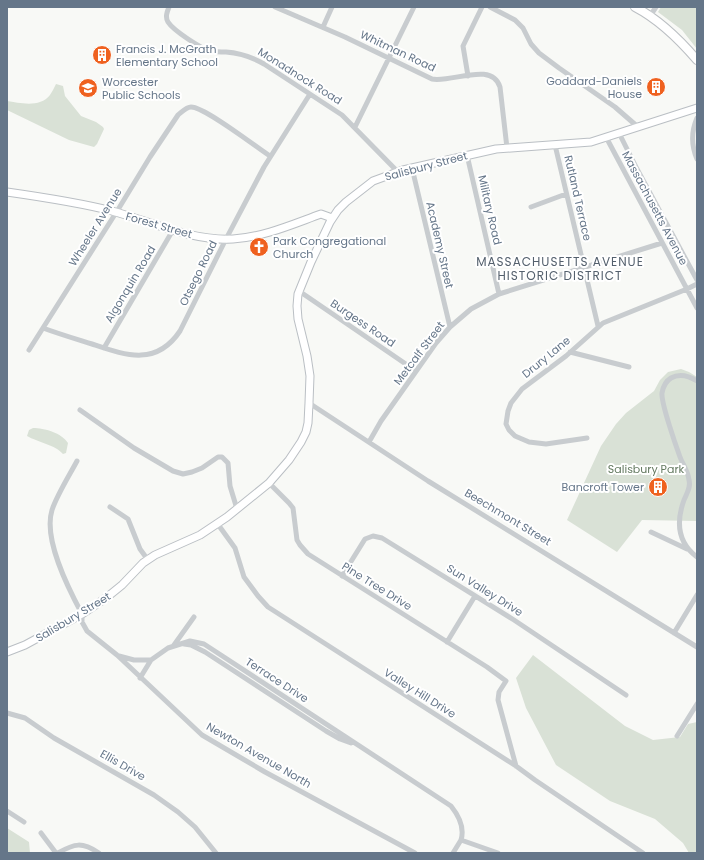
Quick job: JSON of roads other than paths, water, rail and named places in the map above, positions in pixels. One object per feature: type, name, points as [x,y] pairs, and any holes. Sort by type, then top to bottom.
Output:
[{"type":"main road","points":[[635,7],[650,16],[676,38],[697,60]]},
{"type":"main road","name":"Salisbury Street","points":[[7,652],[25,645],[82,614],[122,585],[148,560],[164,550],[200,535],[238,509],[269,483],[289,460],[301,442],[308,423],[310,380],[309,368],[297,315],[299,291],[332,218],[341,206],[367,185],[378,179],[398,172],[467,155],[507,148],[586,142],[697,108]]},
{"type":"main road","name":"Forest Street","points":[[7,192],[67,201],[116,212],[173,230],[209,238],[226,239],[258,235],[321,214],[332,218]]},
{"type":"street","name":"Monadnock Road","points":[[169,7],[166,16],[169,23],[180,33],[211,51],[238,53],[251,57],[310,94],[342,115],[398,172]]},
{"type":"street","name":"Whitman Road","points":[[275,7],[432,79],[443,80],[486,74],[494,77],[500,87],[507,148]]},
{"type":"street","points":[[323,28],[332,7]]},
{"type":"street","points":[[355,127],[414,7]]},
{"type":"street","points":[[468,76],[463,46],[482,7]]},
{"type":"street","points":[[490,7],[517,21],[537,51],[616,107],[638,127]]},
{"type":"street","points":[[650,16],[656,7]]},
{"type":"street","name":"Otsego Road","points":[[43,328],[127,355],[142,356],[157,352],[171,342],[180,331],[270,156],[310,94]]},
{"type":"street","name":"Wheeler Avenue","points":[[29,350],[178,115],[187,108],[196,108],[219,120],[270,156]]},
{"type":"street","points":[[697,118],[692,132],[692,143],[697,159]]},
{"type":"street","name":"Massachusetts Avenue","points":[[619,133],[636,169],[697,280]]},
{"type":"street","name":"Massachusetts Avenue","points":[[606,137],[697,308]]},
{"type":"street","name":"Rutland Terrace","points":[[555,145],[598,326]]},
{"type":"street","name":"Military Road","points":[[467,155],[499,294]]},
{"type":"street","name":"Academy Street","points":[[412,168],[450,327]]},
{"type":"street","points":[[531,207],[566,194]]},
{"type":"street","name":"Algonquin Road","points":[[104,348],[173,230]]},
{"type":"street","name":"Metcalf Street","points":[[369,442],[430,351],[450,327],[477,305],[499,294],[662,243]]},
{"type":"street","name":"Drury Lane","points":[[587,438],[546,444],[523,440],[515,436],[506,424],[509,407],[522,389],[570,352],[598,326],[697,284]]},
{"type":"street","name":"Burgess Road","points":[[299,291],[416,371]]},
{"type":"street","points":[[570,352],[629,367]]},
{"type":"street","points":[[688,549],[681,537],[680,518],[689,487],[689,479],[680,457],[666,412],[662,392],[665,383],[675,376],[685,376],[697,381]]},
{"type":"street","name":"Beechmont Street","points":[[309,403],[429,481],[697,647]]},
{"type":"street","points":[[80,410],[162,466],[180,474],[192,472],[202,468],[218,457],[222,457],[228,464],[230,486],[238,509]]},
{"type":"street","name":"Newton Avenue North","points":[[77,461],[52,509],[49,527],[52,548],[82,614],[82,622],[87,632],[117,655],[202,736],[265,772],[415,853]]},
{"type":"street","name":"Pine Tree Drive","points":[[269,483],[293,508],[298,540],[300,545],[308,554],[487,667],[506,681],[499,692],[498,700],[516,766]]},
{"type":"street","points":[[110,507],[128,519],[140,550],[148,560]]},
{"type":"street","name":"Valley Hill Drive","points":[[217,523],[235,548],[244,577],[268,607],[516,766],[534,780],[643,853]]},
{"type":"street","points":[[651,532],[688,549],[697,557]]},
{"type":"street","name":"Sun Valley Drive","points":[[342,576],[362,543],[369,538],[382,538],[532,632],[626,695]]},
{"type":"street","points":[[674,633],[697,595]]},
{"type":"street","points":[[447,642],[475,596]]},
{"type":"street","points":[[174,645],[194,617]]},
{"type":"street","name":"Terrace Drive","points":[[140,678],[151,660],[161,652],[174,645],[191,645],[205,652],[326,732],[358,746],[451,806],[458,815],[462,835],[461,840]]},
{"type":"street","points":[[117,655],[134,660],[151,660]]},
{"type":"street","points":[[678,736],[697,704]]},
{"type":"street","name":"Ellis Drive","points":[[7,713],[25,718],[54,738],[154,795],[178,812],[195,827],[216,853]]},
{"type":"street","points":[[7,811],[24,822]]},
{"type":"street","points":[[40,833],[57,853],[77,844],[87,846],[99,853]]},
{"type":"street","points":[[452,853],[461,840],[498,853]]},
{"type":"place","name":"Francis J. McGrath Elementary School","points":[[102,55]]},
{"type":"place","name":"Goddard-Daniels House","points":[[656,87]]},
{"type":"place","name":"Worcester Public Schools","points":[[88,88]]},
{"type":"place","name":"Park Congregational Church","points":[[259,247]]},
{"type":"place","name":"Bancroft Tower","points":[[658,487]]},
{"type":"district","name":"MASSACHUSETTS AVENUE HISTORIC DISTRICT","points":[[560,269]]},
{"type":"park label","name":"Salisbury Park","points":[[646,469]]}]
